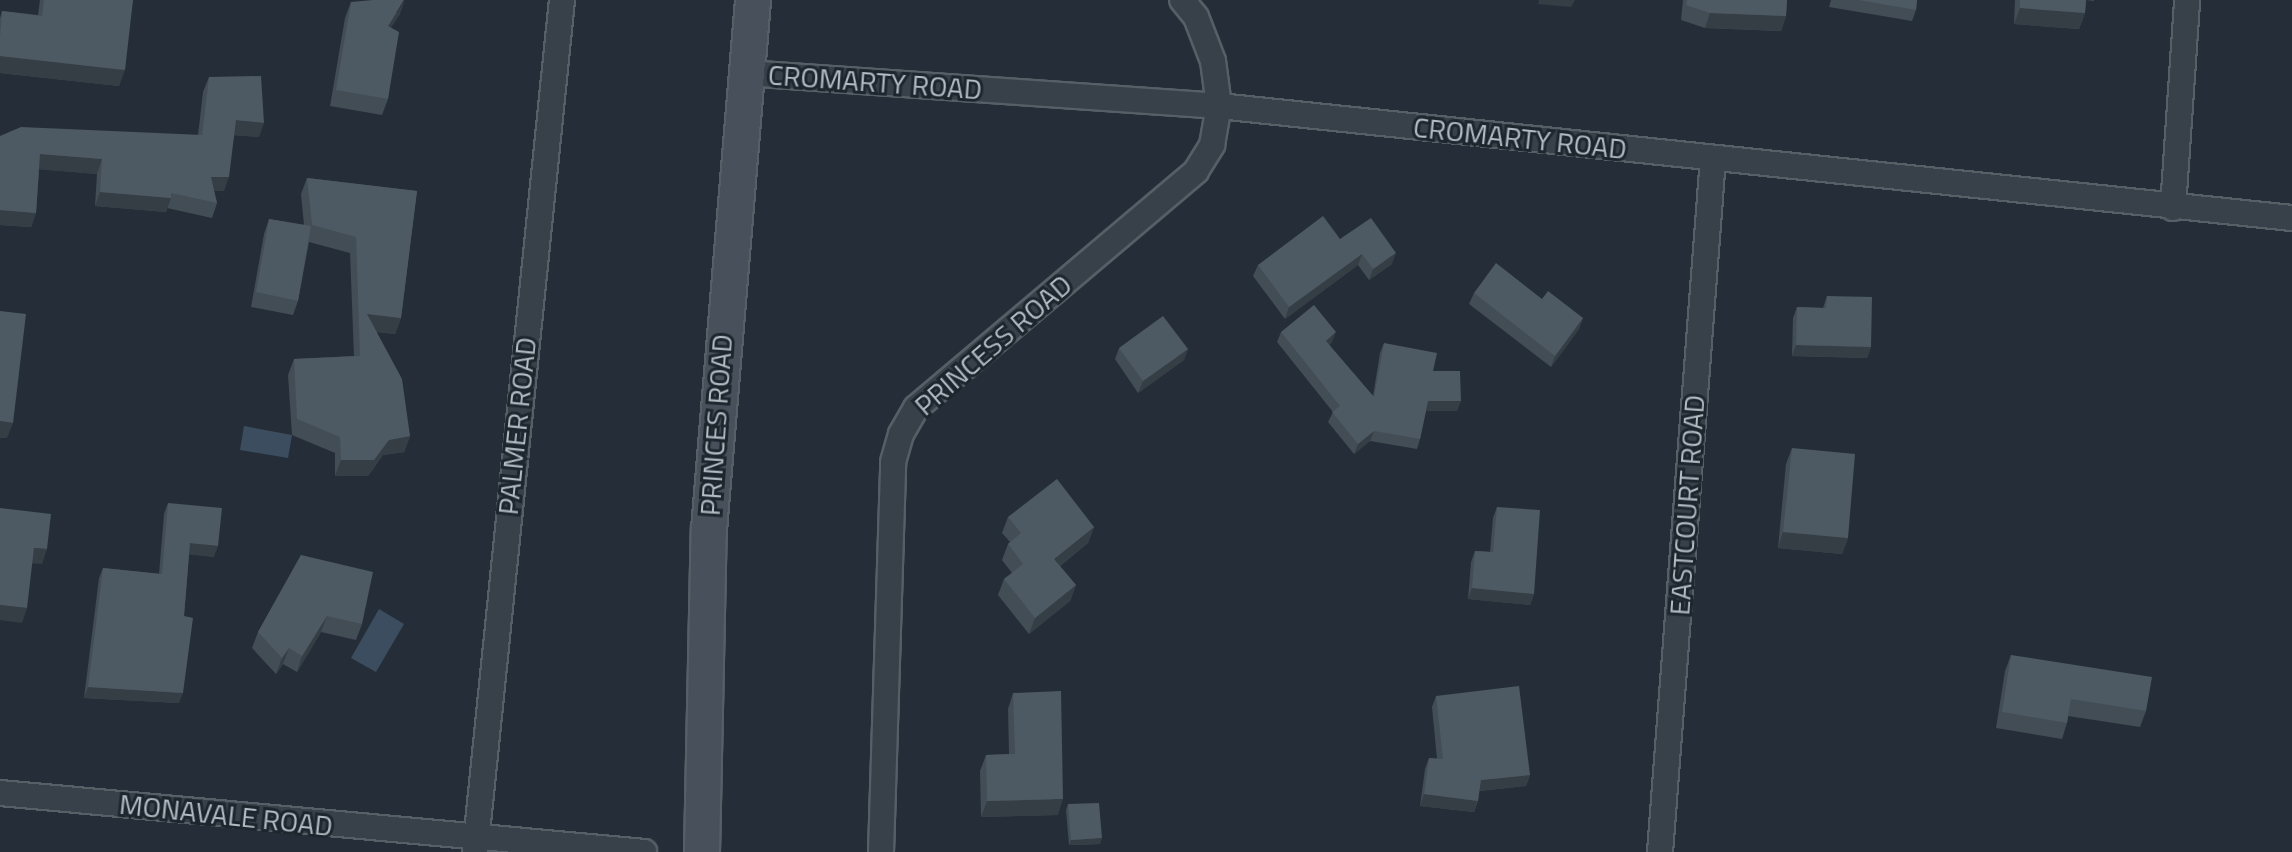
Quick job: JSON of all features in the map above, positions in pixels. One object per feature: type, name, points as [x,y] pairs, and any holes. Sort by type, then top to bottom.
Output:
[{"type":"main road","name":"PRINCES ROAD","points":[[702,852],[710,515],[753,0]]},
{"type":"street","name":"PALMER ROAD","points":[[474,846],[562,0]]},
{"type":"street","name":"PRINCESS ROAD","points":[[881,852],[893,462],[901,434],[916,408],[1196,171],[1212,145],[1219,106],[1213,61],[1196,17],[1182,0]]},
{"type":"street","points":[[2173,208],[2187,0]]},
{"type":"street","name":"CROMARTY ROAD","points":[[747,73],[1219,106],[2173,208],[2292,218]]},
{"type":"street","name":"EASTCOURT ROAD","points":[[1667,851],[1713,159]]},
{"type":"street","name":"MONAVALE ROAD","points":[[0,793],[474,846],[644,852]]},
{"type":"water","points":[[244,426],[292,435],[288,458],[240,450]]},
{"type":"water","points":[[379,609],[404,624],[376,672],[351,658]]},
{"type":"building","points":[[44,0],[133,0],[125,70],[0,56],[2,11],[42,16]]},
{"type":"building","points":[[404,0],[388,26],[399,32],[388,99],[336,90],[351,2]]},
{"type":"building","points":[[1687,0],[1787,0],[1786,16],[1710,13],[1686,5]]},
{"type":"building","points":[[1858,0],[1917,0],[1916,10]]},
{"type":"building","points":[[2020,0],[2086,0],[2085,13],[2020,8]]},
{"type":"building","points":[[261,76],[264,123],[236,120],[229,177],[211,177],[217,203],[171,193],[171,198],[100,192],[102,159],[40,154],[36,213],[0,210],[0,136],[21,127],[202,135],[209,77]]},
{"type":"building","points":[[307,178],[417,191],[401,318],[367,314],[402,379],[410,436],[389,440],[374,460],[341,460],[340,437],[297,419],[294,359],[360,356],[356,237],[312,225]]},
{"type":"building","points":[[1323,216],[1340,239],[1371,218],[1396,253],[1373,269],[1362,254],[1289,307],[1258,265]]},
{"type":"building","points":[[269,219],[311,226],[298,301],[256,292]]},
{"type":"building","points":[[1496,263],[1542,299],[1548,291],[1583,318],[1555,356],[1474,293]]},
{"type":"building","points":[[1827,296],[1872,297],[1871,347],[1796,345],[1797,307],[1826,308]]},
{"type":"building","points":[[1314,305],[1336,332],[1326,341],[1374,397],[1384,343],[1437,353],[1433,371],[1460,371],[1461,401],[1428,401],[1420,439],[1374,431],[1358,444],[1332,412],[1340,406],[1281,332]]},
{"type":"building","points":[[0,311],[26,314],[13,423],[0,421]]},
{"type":"building","points":[[1163,316],[1188,349],[1143,381],[1119,348]]},
{"type":"building","points":[[1792,448],[1855,454],[1848,538],[1783,532]]},
{"type":"building","points":[[1057,479],[1094,527],[1054,559],[1076,585],[1035,618],[1004,579],[1023,564],[1008,544],[1021,533],[1008,517]]},
{"type":"building","points":[[168,503],[222,508],[218,546],[190,543],[184,616],[193,618],[183,693],[88,687],[103,568],[162,574]]},
{"type":"building","points":[[1497,507],[1540,510],[1534,594],[1472,588],[1475,551],[1493,552]]},
{"type":"building","points":[[0,508],[51,514],[47,549],[34,548],[27,608],[0,605]]},
{"type":"building","points":[[301,555],[373,572],[362,624],[327,616],[302,656],[289,648],[282,658],[258,632]]},
{"type":"building","points":[[2011,655],[2152,677],[2146,711],[2071,699],[2067,723],[2002,712]]},
{"type":"building","points":[[1519,686],[1530,775],[1481,780],[1478,801],[1424,794],[1429,758],[1443,759],[1436,696]]},
{"type":"building","points":[[1061,691],[1063,799],[987,801],[986,755],[1015,754],[1013,693]]},
{"type":"building","points":[[1099,803],[1102,838],[1071,840],[1068,804]]}]
